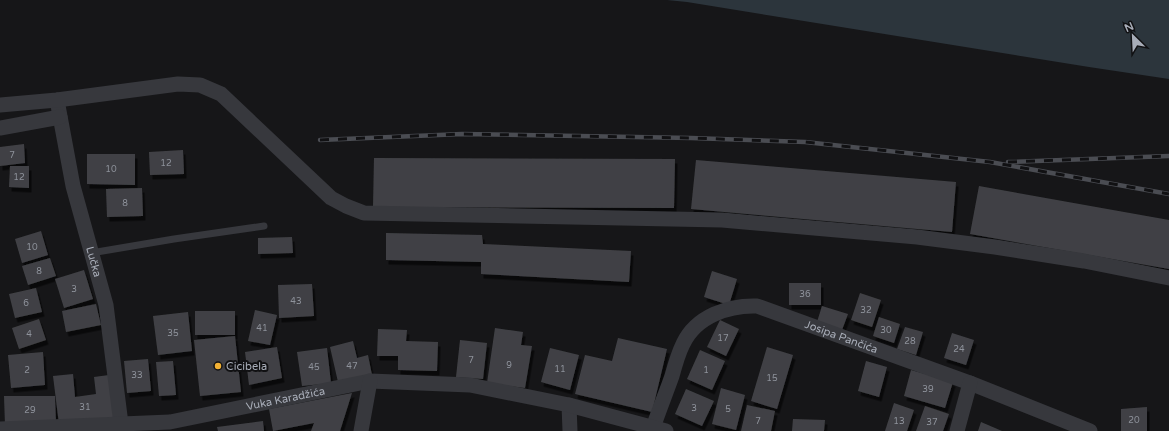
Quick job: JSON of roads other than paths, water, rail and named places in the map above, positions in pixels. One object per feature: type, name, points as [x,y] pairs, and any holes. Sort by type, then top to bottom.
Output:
[{"type":"street","points":[[0,105],[57,100],[178,84],[200,85],[221,94],[331,198],[364,213],[722,220],[917,237],[995,247],[1084,261],[1169,278]]},
{"type":"street","name":"Lučka","points":[[57,100],[73,186],[106,305],[121,424]]},
{"type":"street","points":[[0,128],[60,117]]},
{"type":"street","name":"Josipa Pančića","points":[[660,429],[683,343],[695,327],[711,315],[733,307],[746,305],[758,306],[970,383],[1090,431]]},
{"type":"street","points":[[361,431],[370,381]]},
{"type":"street","name":"Vuka Karadžića","points":[[0,429],[56,429],[170,422],[370,381],[470,386],[569,404],[660,429]]},
{"type":"street","points":[[957,431],[970,383]]},
{"type":"street","points":[[569,404],[570,431]]},
{"type":"lane","points":[[92,254],[174,239],[264,226]]},
{"type":"railway","points":[[320,140],[462,134],[691,138],[805,142],[990,162],[1169,194]]},
{"type":"railway","points":[[1008,162],[1169,156]]},
{"type":"place","name":"Cicibela","points":[[218,366]]}]
